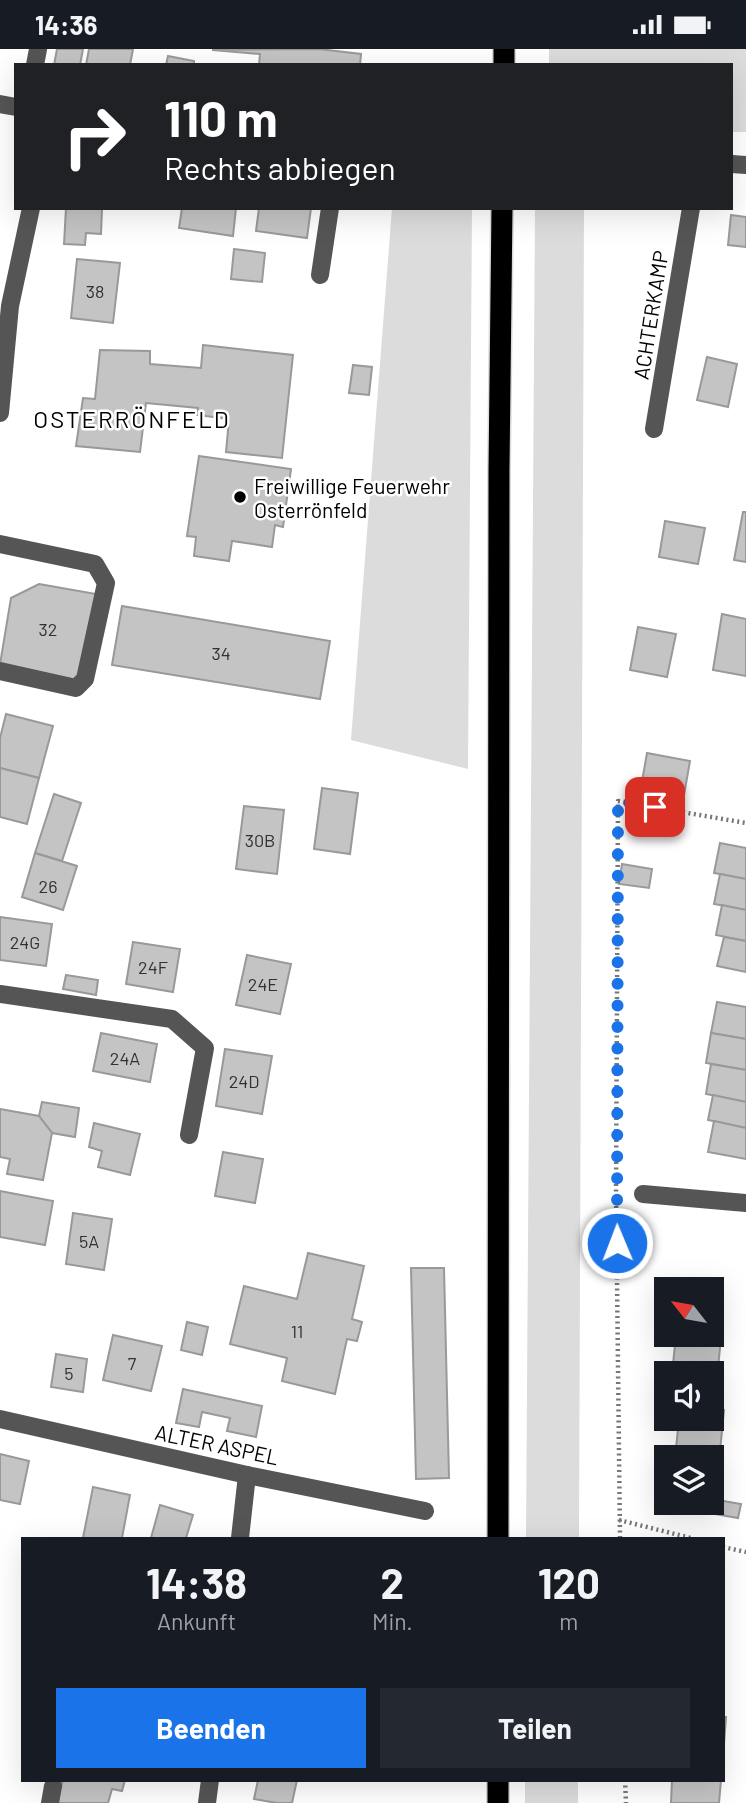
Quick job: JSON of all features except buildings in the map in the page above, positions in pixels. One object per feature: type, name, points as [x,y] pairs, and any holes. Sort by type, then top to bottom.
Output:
[{"type":"highway","points":[[498,1537],[499,498],[502,210]]},
{"type":"highway","points":[[498,1782],[498,1803]]},
{"type":"street","points":[[0,413],[10,306],[31,210]]},
{"type":"street","points":[[320,275],[330,210]]},
{"type":"street","name":"ACHTERKAMP","points":[[654,429],[691,210]]},
{"type":"street","points":[[0,544],[95,564],[106,583],[85,679],[76,688],[0,671]]},
{"type":"street","points":[[0,994],[172,1019],[205,1048],[189,1135]]},
{"type":"street","points":[[643,1194],[746,1203]]},
{"type":"street","name":"ALTER ASPEL","points":[[0,1419],[247,1475],[425,1511]]},
{"type":"street","points":[[240,1537],[247,1475]]},
{"type":"street","points":[[207,1803],[210,1782]]},
{"type":"path","points":[[620,1537],[616,1194],[618,801],[746,823]]},
{"type":"path","points":[[619,1520],[687,1537]]},
{"type":"path","points":[[725,1547],[746,1552]]},
{"type":"path","points":[[625,1782],[626,1803]]},
{"type":"shaded area","points":[[549,49],[746,49],[746,132],[733,132],[733,63],[549,63]]},
{"type":"shaded area","points":[[392,210],[472,210],[468,769],[351,740]]},
{"type":"shaded area","points":[[535,210],[584,210],[579,1537],[526,1537]]},
{"type":"shaded area","points":[[525,1782],[578,1782],[578,1803],[525,1803]]},
{"type":"place","name":"Freiwillige Feuerwehr Osterrönfeld","points":[[240,497]]},
{"type":"district","name":"OSTERRÖNFELD","points":[[132,418]]},
{"type":"route","points":[[617,1243],[618,801],[655,807]]}]
